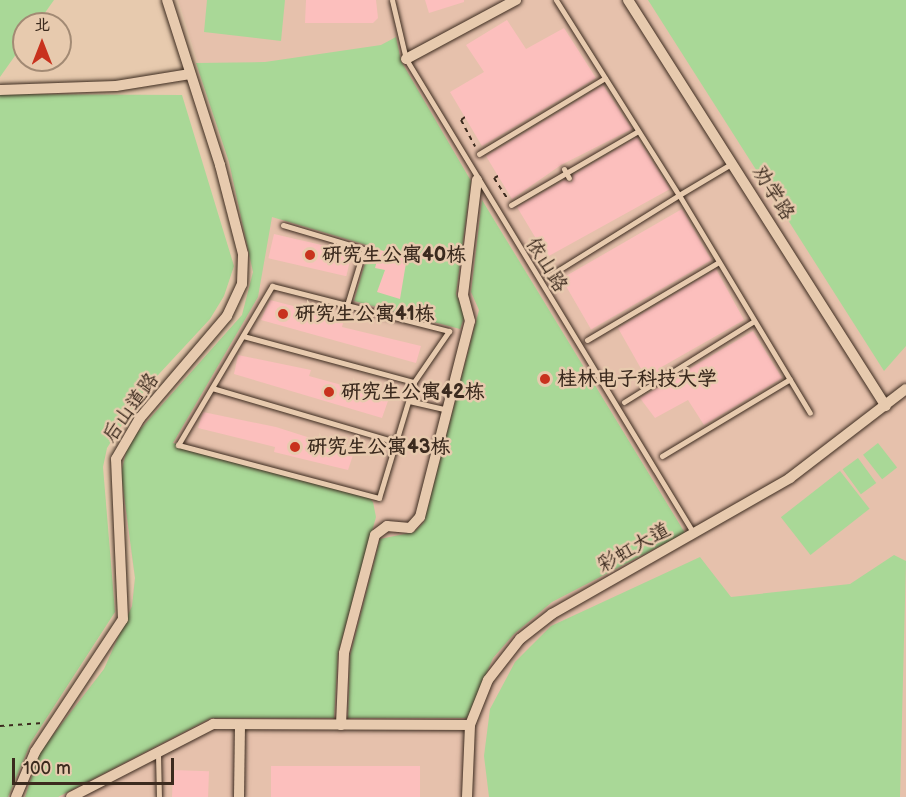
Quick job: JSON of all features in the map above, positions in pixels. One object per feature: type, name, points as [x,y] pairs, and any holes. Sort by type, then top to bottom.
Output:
[{"type":"street","name":"后山道路","points":[[16,797],[30,760],[114,639],[124,615],[116,459],[140,418],[226,316],[242,284],[243,254],[167,0]]},
{"type":"street","points":[[406,59],[516,0]]},
{"type":"street","name":"劝学路","points":[[628,0],[886,406]]},
{"type":"street","points":[[0,90],[116,86],[190,74]]},
{"type":"street","points":[[341,725],[344,653],[375,535],[385,527],[409,528],[417,523],[472,313],[463,295],[477,180]]},
{"type":"street","name":"彩虹大道","points":[[467,797],[470,725],[495,669],[537,625],[695,536],[790,478],[906,389]]},
{"type":"street","points":[[71,797],[213,724],[470,725]]},
{"type":"street","points":[[239,797],[240,725]]},
{"type":"lane","name":"依山路","points":[[393,0],[406,59],[477,180],[695,536]]},
{"type":"lane","points":[[556,0],[680,195],[810,413]]},
{"type":"lane","points":[[480,154],[604,78]]},
{"type":"lane","points":[[511,205],[638,131]]},
{"type":"lane","points":[[549,276],[733,163]]},
{"type":"lane","points":[[283,225],[364,249],[347,305]]},
{"type":"lane","points":[[587,340],[719,262]]},
{"type":"lane","points":[[272,286],[449,331],[414,382],[379,498],[178,445],[243,336],[272,286]]},
{"type":"lane","points":[[624,402],[754,321]]},
{"type":"lane","points":[[243,336],[414,382]]},
{"type":"lane","points":[[662,456],[790,380]]},
{"type":"lane","points":[[212,388],[396,442]]},
{"type":"lane","points":[[409,401],[447,410]]},
{"type":"lane","points":[[158,752],[159,797]]},
{"type":"path","points":[[465,117],[461,120],[480,154]]},
{"type":"path","points":[[498,176],[494,178],[511,205]]},
{"type":"path","points":[[0,726],[55,722]]},
{"type":"shaded area","name":"桂林电子科技大学","points":[[178,0],[906,0],[906,797],[25,797],[71,709],[104,669],[126,629],[135,578],[122,501],[129,447],[242,315],[253,272],[229,162]]},
{"type":"green space","points":[[0,0],[54,0],[46,12],[12,12],[12,60],[0,77]]},
{"type":"green space","points":[[207,0],[285,0],[281,41],[204,32]]},
{"type":"green space","points":[[648,0],[906,0],[906,346],[884,371]]},
{"type":"green space","points":[[396,37],[401,61],[471,181],[456,294],[465,315],[460,329],[354,301],[370,246],[272,217],[258,297],[173,443],[367,495],[373,502],[376,517],[338,653],[334,718],[211,718],[58,797],[25,797],[40,752],[104,669],[132,606],[135,578],[121,473],[131,433],[136,434],[242,315],[253,272],[229,162],[196,63],[265,62],[381,45]]},
{"type":"green space","points":[[0,94],[182,95],[234,266],[224,296],[210,319],[146,388],[107,448],[103,467],[115,612],[31,742],[8,797],[0,797]]},
{"type":"green space","points":[[482,200],[685,533],[552,602],[514,634],[493,658],[467,718],[348,718],[350,656],[380,539],[414,532],[424,522],[479,310],[471,292]]},
{"type":"green space","points":[[878,443],[897,467],[882,479],[863,455]]},
{"type":"green space","points":[[858,458],[876,483],[861,494],[843,469]]},
{"type":"green space","points":[[840,471],[870,509],[810,555],[781,517]]},
{"type":"green space","points":[[894,555],[906,561],[900,797],[489,797],[484,756],[490,709],[515,662],[551,626],[700,557],[731,597],[850,584]]},
{"type":"building","points":[[306,0],[376,0],[378,18],[373,23],[305,23]]},
{"type":"building","points":[[425,0],[464,0],[464,2],[429,13]]},
{"type":"building","points":[[507,20],[526,49],[564,28],[596,78],[482,146],[450,92],[484,72],[466,45]]},
{"type":"building","points":[[603,85],[632,129],[561,165],[512,199],[486,156]]},
{"type":"building","points":[[637,137],[670,189],[547,257],[517,207],[564,180],[572,182],[573,175]]},
{"type":"building","points":[[682,209],[712,260],[591,330],[562,278]]},
{"type":"building","name":"研究生公寓40栋","points":[[274,234],[352,252],[346,276],[268,258]]},
{"type":"building","points":[[380,250],[407,257],[400,299],[377,292],[385,270],[375,268]]},
{"type":"building","points":[[716,269],[744,320],[658,369],[661,373],[648,381],[618,328]]},
{"type":"building","points":[[270,300],[344,319],[342,327],[421,346],[416,363],[261,320]]},
{"type":"building","points":[[753,331],[782,378],[704,425],[688,400],[655,418],[640,398]]},
{"type":"building","points":[[238,355],[311,370],[309,376],[389,398],[382,418],[234,374]]},
{"type":"building","points":[[203,412],[276,427],[354,452],[348,470],[274,452],[275,447],[198,428]]},
{"type":"building","points":[[271,766],[420,766],[420,797],[271,797]]},
{"type":"building","points":[[173,770],[209,771],[208,797],[172,797]]},
{"type":"place","name":"研究生公寓40栋","points":[[310,255]]},
{"type":"place","name":"研究生公寓41栋","points":[[283,314]]},
{"type":"place","name":"桂林电子科技大学","points":[[545,379]]},
{"type":"place","name":"研究生公寓42栋","points":[[329,392]]},
{"type":"place","name":"研究生公寓43栋","points":[[295,447]]}]
